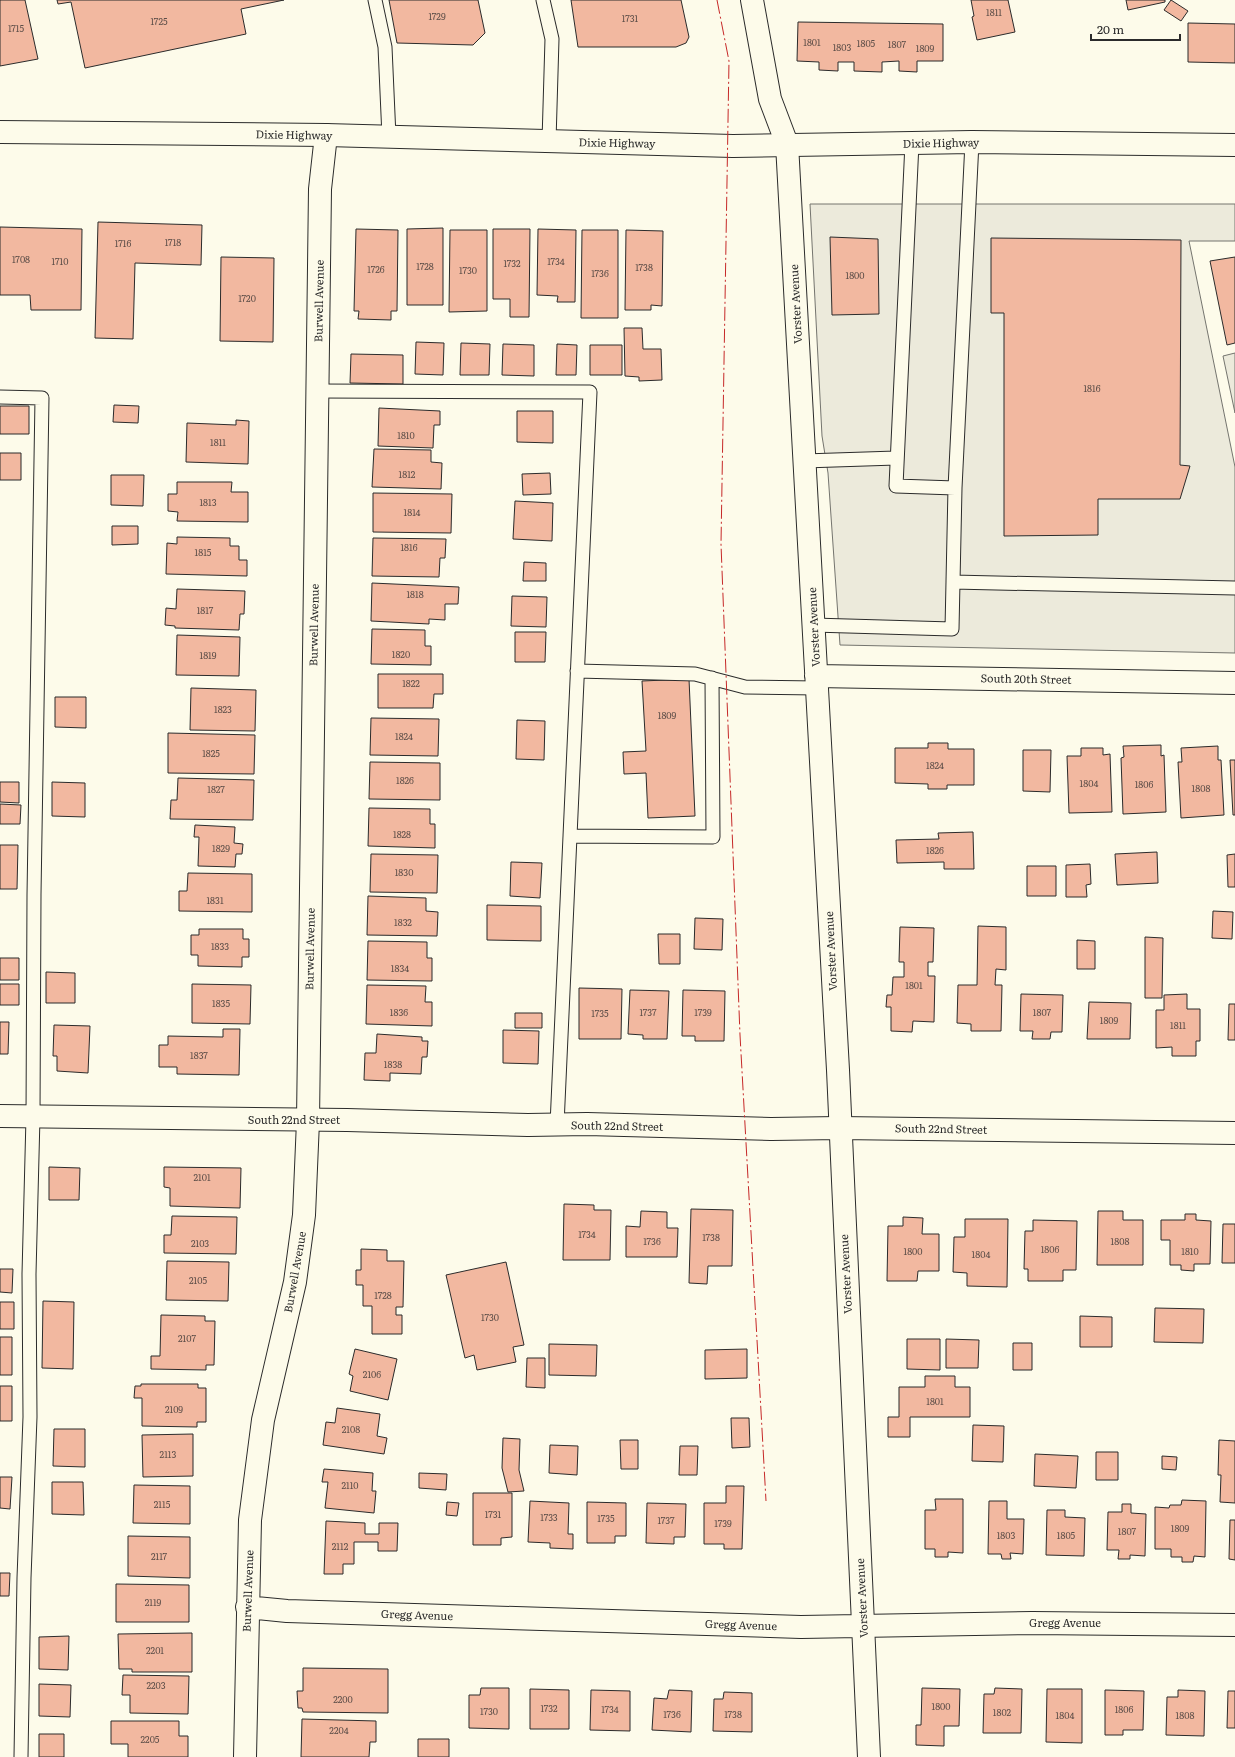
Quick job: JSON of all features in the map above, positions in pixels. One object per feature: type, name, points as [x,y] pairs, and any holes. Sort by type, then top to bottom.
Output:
[{"type":"street","name":"Vorster Avenue","points":[[752,0],[770,99],[787,144],[838,1070],[839,1128],[869,1757]]},
{"type":"street","name":"Dixie Highway","points":[[0,132],[326,135],[733,146],[972,142],[1235,145]]},
{"type":"street","name":"Burwell Avenue","points":[[245,1757],[250,1520],[263,1420],[295,1282],[304,1215],[308,1121],[320,189],[326,135]]},
{"type":"street","name":"South 20th Street","points":[[817,682],[1235,683]]},
{"type":"street","name":"South 22nd Street","points":[[0,1116],[308,1121],[369,1120],[771,1129],[839,1128],[1235,1133]]},
{"type":"street","name":"Gregg Avenue","points":[[247,1607],[287,1611],[802,1627],[1032,1623],[1235,1625]]},
{"type":"lane","points":[[375,0],[384,47],[389,137]]},
{"type":"lane","points":[[543,0],[552,39],[549,141]]},
{"type":"lane","points":[[813,625],[952,629],[955,488],[972,142]]},
{"type":"lane","points":[[912,143],[896,458],[896,486],[955,488]]},
{"type":"lane","points":[[317,391],[590,392],[557,1125]]},
{"type":"lane","points":[[0,397],[42,398],[33,990],[33,1117],[29,1274],[30,1417],[24,1578],[21,1757]]},
{"type":"lane","points":[[804,461],[896,458]]},
{"type":"lane","points":[[954,582],[1235,588]]},
{"type":"lane","points":[[578,671],[695,674],[745,687],[817,682]]},
{"type":"lane","points":[[570,836],[713,837],[712,678]]},
{"type":"shaded area","points":[[810,204],[1235,204],[1235,241],[1189,241],[1235,467],[1235,653],[840,645],[828,473],[822,436]]},
{"type":"shaded area","points":[[1235,353],[1235,413],[1223,356]]},
{"type":"building","points":[[0,0],[25,0],[38,59],[0,66]]},
{"type":"building","points":[[57,0],[284,0],[241,9],[246,34],[85,68],[71,2],[58,4]]},
{"type":"building","points":[[389,0],[478,0],[485,33],[473,45],[397,43]]},
{"type":"building","points":[[571,0],[681,0],[689,37],[686,43],[676,47],[578,47]]},
{"type":"building","points":[[971,0],[1008,0],[1015,32],[977,40],[972,17],[974,16]]},
{"type":"building","points":[[1126,0],[1165,0],[1165,2],[1128,10]]},
{"type":"building","points":[[1171,0],[1188,11],[1181,21],[1164,10]]},
{"type":"building","points":[[798,22],[943,24],[943,61],[917,61],[917,72],[899,71],[899,61],[882,62],[882,72],[854,71],[854,62],[838,62],[838,71],[819,70],[819,62],[797,61]]},
{"type":"building","points":[[1188,23],[1235,24],[1235,63],[1188,62]]},
{"type":"building","points":[[98,222],[202,225],[201,265],[135,263],[133,339],[95,338]]},
{"type":"building","points":[[0,227],[82,229],[81,310],[31,310],[30,295],[0,295]]},
{"type":"building","points":[[443,228],[443,305],[407,305],[407,229]]},
{"type":"building","points":[[356,229],[398,230],[397,311],[391,311],[391,320],[358,319],[359,311],[354,311]]},
{"type":"building","points":[[493,229],[530,229],[529,317],[510,317],[510,299],[493,299]]},
{"type":"building","points":[[538,229],[576,230],[575,302],[557,302],[558,296],[537,295]]},
{"type":"building","points":[[450,230],[487,230],[487,311],[449,312]]},
{"type":"building","points":[[582,230],[618,230],[618,318],[581,318]]},
{"type":"building","points":[[626,230],[663,231],[662,306],[651,305],[651,310],[625,310]]},
{"type":"building","points":[[830,237],[878,239],[879,314],[832,315]]},
{"type":"building","points":[[991,238],[1181,240],[1180,465],[1190,466],[1180,499],[1098,499],[1098,535],[1004,536],[1004,313],[991,313]]},
{"type":"building","points":[[221,257],[274,258],[273,342],[220,341]]},
{"type":"building","points":[[1235,257],[1235,343],[1227,345],[1210,261]]},
{"type":"building","points":[[624,328],[642,328],[643,349],[661,349],[662,380],[639,381],[639,377],[625,376]]},
{"type":"building","points":[[416,342],[444,343],[443,375],[415,374]]},
{"type":"building","points":[[461,343],[490,344],[489,375],[460,375]]},
{"type":"building","points":[[503,344],[534,345],[534,376],[502,375]]},
{"type":"building","points":[[557,344],[577,345],[576,375],[556,375]]},
{"type":"building","points":[[590,345],[622,345],[622,375],[590,375]]},
{"type":"building","points":[[351,354],[403,355],[403,384],[350,383]]},
{"type":"building","points":[[114,405],[139,406],[138,423],[113,422]]},
{"type":"building","points":[[0,406],[29,406],[29,434],[0,434]]},
{"type":"building","points":[[379,408],[440,411],[440,425],[434,425],[433,448],[378,446]]},
{"type":"building","points":[[517,411],[553,411],[553,443],[517,442]]},
{"type":"building","points":[[236,420],[249,421],[248,464],[186,462],[187,423],[236,425]]},
{"type":"building","points":[[374,449],[431,450],[431,462],[442,463],[441,489],[372,487]]},
{"type":"building","points":[[0,453],[21,453],[21,480],[0,480]]},
{"type":"building","points":[[550,473],[551,494],[523,495],[522,474]]},
{"type":"building","points":[[111,475],[144,475],[143,506],[111,505]]},
{"type":"building","points":[[177,482],[232,482],[231,492],[248,492],[248,522],[177,521],[178,512],[168,511],[168,494],[177,494]]},
{"type":"building","points":[[373,493],[452,494],[451,533],[373,532]]},
{"type":"building","points":[[515,501],[553,503],[552,541],[513,539]]},
{"type":"building","points":[[112,526],[138,526],[138,544],[112,545]]},
{"type":"building","points":[[177,537],[230,538],[230,546],[239,546],[239,560],[247,560],[247,576],[166,574],[167,543],[177,544]]},
{"type":"building","points":[[373,538],[446,539],[445,558],[440,558],[439,577],[372,576]]},
{"type":"building","points":[[524,562],[546,563],[546,581],[523,581]]},
{"type":"building","points":[[372,583],[459,587],[458,604],[445,604],[445,620],[429,619],[429,624],[371,621]]},
{"type":"building","points":[[177,589],[245,591],[244,614],[240,614],[239,630],[175,628],[175,626],[165,625],[166,608],[176,609]]},
{"type":"building","points":[[512,596],[547,597],[546,627],[511,626]]},
{"type":"building","points":[[372,629],[425,630],[425,646],[431,646],[431,665],[371,664]]},
{"type":"building","points":[[515,632],[546,632],[545,662],[515,662]]},
{"type":"building","points":[[177,635],[240,637],[239,676],[176,675]]},
{"type":"building","points":[[378,674],[443,674],[443,694],[434,694],[433,708],[378,708]]},
{"type":"building","points":[[689,679],[695,816],[648,818],[646,773],[624,774],[623,752],[646,751],[642,681]]},
{"type":"building","points":[[191,688],[256,690],[255,731],[190,730]]},
{"type":"building","points":[[55,697],[86,697],[86,728],[55,727]]},
{"type":"building","points":[[371,718],[439,719],[438,756],[370,755]]},
{"type":"building","points":[[517,720],[545,721],[544,760],[516,759]]},
{"type":"building","points":[[168,733],[255,735],[254,774],[168,773]]},
{"type":"building","points":[[928,743],[948,743],[948,749],[974,749],[974,785],[947,785],[947,789],[928,789],[928,784],[895,783],[895,748],[928,748]]},
{"type":"building","points":[[1161,745],[1161,756],[1164,755],[1166,812],[1123,814],[1121,758],[1124,757],[1123,746]]},
{"type":"building","points":[[1218,746],[1218,760],[1221,760],[1224,815],[1181,818],[1178,762],[1182,762],[1181,748]]},
{"type":"building","points":[[1081,748],[1103,748],[1103,755],[1110,754],[1112,812],[1069,813],[1067,756],[1081,756]]},
{"type":"building","points":[[1023,750],[1051,750],[1050,792],[1023,791]]},
{"type":"building","points":[[1230,760],[1235,760],[1235,815],[1233,815]]},
{"type":"building","points":[[370,762],[440,763],[440,800],[369,799]]},
{"type":"building","points":[[178,778],[254,780],[253,820],[170,819],[171,800],[177,800]]},
{"type":"building","points":[[0,782],[19,782],[19,803],[0,802]]},
{"type":"building","points":[[52,782],[85,783],[85,817],[52,816]]},
{"type":"building","points":[[0,804],[21,805],[20,824],[0,824]]},
{"type":"building","points":[[369,808],[430,809],[430,824],[435,824],[435,848],[368,846]]},
{"type":"building","points":[[195,825],[235,827],[234,843],[243,844],[242,854],[236,854],[235,867],[198,866],[199,837],[194,837]]},
{"type":"building","points":[[973,832],[974,869],[944,869],[944,862],[897,863],[896,840],[939,839],[938,833]]},
{"type":"building","points":[[0,845],[18,845],[17,889],[0,889]]},
{"type":"building","points":[[1157,852],[1158,883],[1117,885],[1115,854]]},
{"type":"building","points":[[371,854],[438,855],[437,893],[370,892]]},
{"type":"building","points":[[1235,854],[1235,887],[1228,887],[1227,855]]},
{"type":"building","points":[[511,862],[542,863],[540,898],[510,896]]},
{"type":"building","points":[[1090,864],[1091,884],[1086,885],[1087,897],[1066,897],[1066,865]]},
{"type":"building","points":[[1027,866],[1056,866],[1056,896],[1027,896]]},
{"type":"building","points":[[188,873],[252,874],[252,912],[179,911],[179,891],[187,891]]},
{"type":"building","points":[[368,896],[426,898],[426,911],[438,912],[437,936],[367,935]]},
{"type":"building","points":[[487,905],[541,906],[541,941],[487,940]]},
{"type":"building","points":[[1213,911],[1233,912],[1232,939],[1212,938]]},
{"type":"building","points":[[695,918],[723,919],[722,950],[694,949]]},
{"type":"building","points":[[978,926],[1006,927],[1006,970],[996,969],[995,985],[1002,985],[1001,1031],[971,1031],[971,1024],[957,1023],[958,985],[977,985]]},
{"type":"building","points":[[900,927],[934,928],[933,962],[928,962],[928,976],[935,976],[934,1022],[913,1021],[912,1032],[891,1031],[891,1007],[886,1007],[887,995],[892,995],[893,977],[904,977],[904,962],[899,962]]},
{"type":"building","points":[[199,929],[243,929],[243,939],[249,939],[249,957],[242,957],[242,967],[198,966],[198,955],[191,955],[191,935],[199,935]]},
{"type":"building","points":[[658,934],[680,934],[680,964],[659,964]]},
{"type":"building","points":[[1145,937],[1163,938],[1162,998],[1145,998]]},
{"type":"building","points":[[1077,940],[1095,941],[1095,969],[1077,969]]},
{"type":"building","points":[[368,941],[427,942],[427,958],[432,958],[432,981],[367,980]]},
{"type":"building","points":[[0,958],[19,958],[19,980],[0,980]]},
{"type":"building","points":[[46,972],[75,973],[75,1003],[46,1003]]},
{"type":"building","points":[[0,984],[19,984],[19,1005],[0,1005]]},
{"type":"building","points":[[192,984],[251,985],[250,1024],[192,1023]]},
{"type":"building","points":[[367,985],[426,986],[425,1002],[432,1002],[432,1026],[366,1024]]},
{"type":"building","points":[[579,988],[622,989],[621,1039],[579,1039]]},
{"type":"building","points":[[630,990],[669,991],[667,1039],[643,1039],[643,1035],[628,1034]]},
{"type":"building","points":[[683,990],[725,991],[724,1041],[695,1041],[695,1036],[682,1036]]},
{"type":"building","points":[[1021,994],[1063,995],[1062,1032],[1051,1032],[1050,1039],[1032,1039],[1033,1031],[1020,1031]]},
{"type":"building","points":[[1187,994],[1187,1009],[1200,1009],[1200,1041],[1196,1041],[1196,1056],[1172,1056],[1172,1047],[1156,1048],[1156,1010],[1164,1010],[1164,995]]},
{"type":"building","points":[[1089,1002],[1131,1003],[1130,1039],[1087,1039]]},
{"type":"building","points":[[1229,1004],[1235,1004],[1235,1040],[1228,1040]]},
{"type":"building","points":[[515,1013],[542,1013],[542,1028],[515,1028]]},
{"type":"building","points":[[0,1022],[9,1022],[8,1054],[0,1054]]},
{"type":"building","points":[[54,1025],[90,1026],[88,1073],[57,1071],[57,1056],[53,1056]]},
{"type":"building","points":[[223,1029],[240,1029],[239,1075],[177,1074],[177,1067],[159,1067],[159,1045],[168,1045],[168,1036],[223,1037]]},
{"type":"building","points":[[503,1030],[539,1031],[538,1064],[503,1063]]},
{"type":"building","points":[[377,1034],[422,1037],[422,1041],[428,1041],[427,1057],[422,1057],[421,1074],[390,1073],[390,1081],[364,1080],[365,1053],[376,1053]]},
{"type":"building","points":[[49,1167],[80,1168],[79,1200],[49,1200]]},
{"type":"building","points":[[164,1167],[241,1168],[240,1208],[170,1206],[170,1188],[164,1187]]},
{"type":"building","points":[[564,1204],[594,1205],[594,1210],[611,1210],[610,1260],[563,1260]]},
{"type":"building","points":[[691,1209],[733,1210],[732,1266],[708,1266],[707,1284],[689,1283]]},
{"type":"building","points":[[641,1211],[667,1212],[667,1228],[678,1228],[677,1257],[626,1257],[626,1226],[640,1227]]},
{"type":"building","points":[[1098,1211],[1123,1211],[1123,1220],[1143,1220],[1143,1265],[1097,1265]]},
{"type":"building","points":[[1185,1214],[1196,1214],[1196,1220],[1211,1221],[1210,1264],[1194,1264],[1194,1271],[1181,1270],[1181,1265],[1170,1265],[1170,1240],[1161,1240],[1161,1220],[1185,1220]]},
{"type":"building","points":[[172,1216],[237,1217],[236,1254],[164,1253],[164,1235],[171,1235]]},
{"type":"building","points":[[903,1217],[923,1218],[922,1234],[939,1234],[939,1271],[918,1271],[917,1281],[887,1281],[888,1226],[903,1226]]},
{"type":"building","points":[[965,1219],[1008,1219],[1007,1287],[967,1286],[967,1273],[953,1272],[954,1237],[965,1237]]},
{"type":"building","points":[[1033,1220],[1077,1221],[1076,1270],[1063,1270],[1063,1281],[1028,1281],[1028,1269],[1024,1269],[1025,1231],[1033,1231]]},
{"type":"building","points":[[1223,1224],[1235,1224],[1235,1263],[1222,1263]]},
{"type":"building","points":[[361,1249],[387,1250],[387,1261],[404,1261],[403,1307],[396,1307],[396,1315],[402,1315],[402,1334],[372,1334],[372,1306],[363,1306],[363,1285],[356,1285],[356,1270],[361,1270]]},
{"type":"building","points":[[167,1261],[229,1262],[228,1301],[166,1300]]},
{"type":"building","points":[[506,1262],[524,1345],[513,1347],[516,1362],[477,1370],[474,1355],[465,1358],[446,1275]]},
{"type":"building","points":[[0,1269],[13,1269],[12,1293],[0,1292]]},
{"type":"building","points":[[43,1301],[74,1302],[73,1369],[42,1368]]},
{"type":"building","points":[[0,1302],[14,1302],[14,1329],[0,1329]]},
{"type":"building","points":[[1155,1308],[1204,1309],[1203,1343],[1154,1342]]},
{"type":"building","points":[[161,1315],[205,1316],[205,1321],[215,1321],[214,1365],[206,1365],[206,1370],[151,1369],[151,1356],[160,1356]]},
{"type":"building","points":[[1080,1316],[1112,1317],[1112,1347],[1080,1347]]},
{"type":"building","points":[[0,1337],[12,1337],[12,1375],[0,1375]]},
{"type":"building","points":[[907,1339],[940,1339],[940,1370],[907,1369]]},
{"type":"building","points":[[946,1339],[979,1340],[978,1368],[946,1368]]},
{"type":"building","points":[[1013,1343],[1032,1343],[1032,1370],[1013,1370]]},
{"type":"building","points":[[549,1344],[597,1345],[596,1376],[549,1375]]},
{"type":"building","points":[[355,1349],[397,1359],[388,1400],[350,1391],[353,1376],[349,1374]]},
{"type":"building","points":[[747,1349],[747,1378],[705,1379],[705,1350]]},
{"type":"building","points":[[527,1358],[545,1358],[545,1388],[526,1387]]},
{"type":"building","points":[[925,1376],[955,1376],[955,1387],[970,1387],[970,1417],[910,1417],[910,1437],[888,1437],[888,1417],[899,1417],[899,1387],[925,1387]]},
{"type":"building","points":[[141,1384],[198,1384],[198,1388],[206,1388],[206,1422],[197,1422],[197,1427],[142,1426],[142,1398],[134,1398],[135,1386],[141,1386]]},
{"type":"building","points":[[0,1386],[12,1386],[12,1421],[0,1421]]},
{"type":"building","points":[[337,1408],[380,1414],[377,1436],[387,1438],[384,1454],[323,1445],[326,1422],[335,1423]]},
{"type":"building","points":[[731,1418],[749,1418],[750,1447],[732,1448]]},
{"type":"building","points":[[973,1425],[1004,1426],[1003,1462],[972,1461]]},
{"type":"building","points":[[54,1429],[85,1429],[85,1467],[53,1466]]},
{"type":"building","points":[[193,1434],[193,1476],[143,1477],[142,1435]]},
{"type":"building","points":[[503,1438],[520,1439],[519,1470],[524,1491],[508,1492],[502,1468]]},
{"type":"building","points":[[620,1440],[638,1440],[638,1469],[621,1469]]},
{"type":"building","points":[[1219,1440],[1235,1441],[1235,1503],[1220,1502],[1221,1475],[1218,1475]]},
{"type":"building","points":[[550,1445],[578,1446],[577,1475],[549,1473]]},
{"type":"building","points":[[680,1446],[698,1446],[697,1475],[679,1475]]},
{"type":"building","points":[[1096,1452],[1118,1452],[1118,1480],[1096,1480]]},
{"type":"building","points":[[1035,1454],[1078,1456],[1076,1488],[1034,1486]]},
{"type":"building","points":[[1162,1456],[1177,1457],[1176,1470],[1162,1469]]},
{"type":"building","points":[[324,1469],[373,1473],[372,1491],[376,1491],[374,1513],[325,1508],[328,1482],[322,1482]]},
{"type":"building","points":[[419,1473],[447,1474],[446,1490],[419,1488]]},
{"type":"building","points":[[0,1477],[12,1477],[10,1509],[0,1508]]},
{"type":"building","points":[[52,1482],[83,1482],[84,1515],[52,1514]]},
{"type":"building","points":[[134,1485],[190,1486],[190,1524],[133,1523]]},
{"type":"building","points":[[726,1486],[744,1486],[742,1549],[724,1549],[724,1544],[704,1544],[704,1503],[726,1503]]},
{"type":"building","points":[[473,1493],[512,1493],[512,1537],[501,1538],[501,1545],[473,1545]]},
{"type":"building","points":[[935,1499],[963,1499],[963,1553],[948,1552],[948,1557],[935,1557],[935,1549],[925,1549],[925,1510],[936,1510]]},
{"type":"building","points":[[1182,1500],[1206,1501],[1205,1557],[1194,1556],[1193,1562],[1182,1562],[1182,1557],[1171,1557],[1171,1549],[1155,1549],[1155,1507],[1169,1508],[1170,1505],[1181,1505]]},
{"type":"building","points":[[530,1501],[569,1503],[568,1534],[573,1534],[573,1549],[550,1548],[550,1543],[528,1542]]},
{"type":"building","points":[[989,1501],[1007,1501],[1007,1519],[1024,1519],[1023,1554],[1010,1553],[1011,1559],[1002,1559],[1001,1554],[988,1554]]},
{"type":"building","points":[[447,1502],[459,1503],[457,1516],[446,1515]]},
{"type":"building","points":[[587,1502],[626,1503],[626,1536],[615,1536],[615,1543],[587,1543]]},
{"type":"building","points":[[647,1503],[686,1504],[685,1537],[674,1537],[674,1544],[646,1543]]},
{"type":"building","points":[[1122,1504],[1131,1504],[1131,1513],[1146,1514],[1145,1556],[1130,1555],[1130,1559],[1118,1559],[1119,1550],[1107,1550],[1108,1512],[1122,1512]]},
{"type":"building","points":[[1047,1510],[1065,1510],[1065,1517],[1085,1518],[1084,1556],[1046,1555]]},
{"type":"building","points":[[1230,1520],[1235,1520],[1235,1560],[1229,1559]]},
{"type":"building","points":[[326,1521],[365,1523],[365,1534],[379,1534],[379,1523],[398,1523],[397,1551],[378,1551],[378,1542],[354,1542],[354,1564],[343,1564],[343,1574],[324,1574]]},
{"type":"building","points":[[128,1536],[190,1537],[190,1578],[128,1576]]},
{"type":"building","points":[[0,1573],[10,1573],[9,1596],[0,1596]]},
{"type":"building","points":[[116,1584],[189,1585],[189,1622],[116,1622]]},
{"type":"building","points":[[192,1633],[192,1672],[132,1672],[132,1669],[119,1669],[118,1634]]},
{"type":"building","points":[[69,1636],[68,1670],[39,1669],[39,1637]]},
{"type":"building","points":[[303,1668],[388,1669],[388,1713],[303,1712],[302,1708],[298,1708],[297,1691],[303,1691]]},
{"type":"building","points":[[123,1675],[189,1676],[188,1714],[130,1713],[130,1695],[122,1695]]},
{"type":"building","points":[[39,1684],[71,1685],[70,1717],[39,1716]]},
{"type":"building","points":[[481,1688],[509,1688],[509,1729],[469,1728],[469,1695],[480,1695]]},
{"type":"building","points":[[922,1688],[960,1689],[959,1726],[944,1726],[944,1746],[916,1745],[916,1725],[921,1725]]},
{"type":"building","points":[[995,1688],[1022,1689],[1021,1733],[983,1733],[984,1694],[994,1694]]},
{"type":"building","points":[[530,1689],[569,1690],[569,1729],[530,1729]]},
{"type":"building","points":[[1047,1689],[1082,1689],[1082,1743],[1046,1742]]},
{"type":"building","points":[[591,1690],[630,1691],[630,1731],[590,1730]]},
{"type":"building","points":[[669,1690],[692,1691],[691,1732],[652,1730],[654,1698],[667,1699]]},
{"type":"building","points":[[1105,1690],[1144,1691],[1143,1730],[1123,1730],[1123,1735],[1105,1735]]},
{"type":"building","points":[[1178,1690],[1205,1691],[1204,1736],[1166,1735],[1167,1697],[1178,1697]]},
{"type":"building","points":[[1228,1691],[1235,1691],[1235,1728],[1227,1728]]},
{"type":"building","points":[[724,1692],[752,1693],[752,1732],[713,1731],[714,1699],[723,1699]]},
{"type":"building","points":[[302,1719],[376,1721],[376,1742],[370,1742],[369,1757],[301,1757]]},
{"type":"building","points":[[111,1721],[179,1721],[179,1736],[188,1736],[188,1757],[128,1757],[128,1744],[111,1744]]},
{"type":"building","points":[[39,1734],[64,1734],[64,1757],[39,1757]]},
{"type":"building","points":[[418,1739],[449,1739],[449,1757],[418,1757]]},
{"type":"power","points":[[717,0],[729,61],[721,544],[740,1035],[766,1501]]}]
